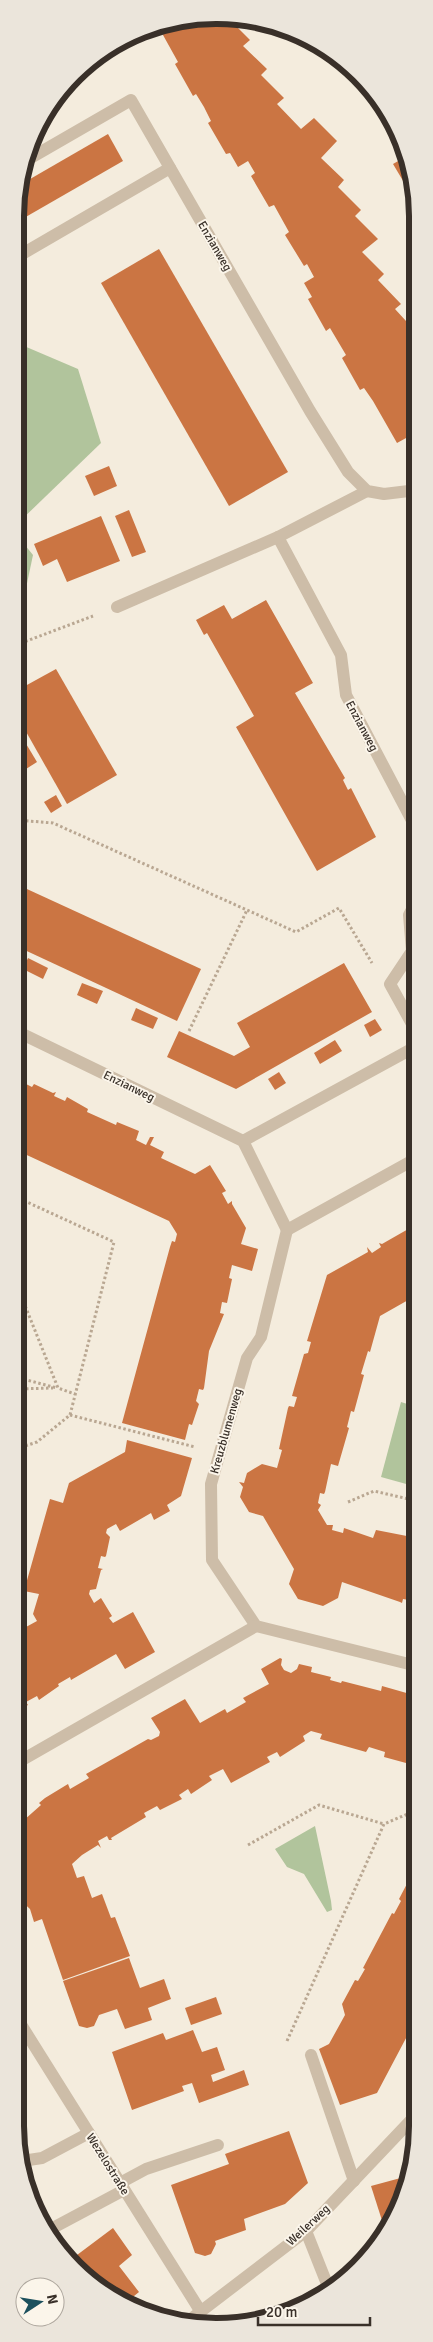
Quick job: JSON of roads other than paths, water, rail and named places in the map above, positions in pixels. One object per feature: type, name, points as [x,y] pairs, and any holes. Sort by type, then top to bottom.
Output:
[{"type":"street","name":"Enzianweg","points":[[34,156],[131,100],[310,411],[348,472],[367,491]]},
{"type":"street","points":[[24,254],[170,168]]},
{"type":"street","points":[[117,607],[278,537],[367,491],[384,494],[409,491]]},
{"type":"street","name":"Enzianweg","points":[[278,537],[341,655],[346,695],[409,815]]},
{"type":"street","points":[[409,956],[390,984],[409,1018]]},
{"type":"street","name":"Enzianweg","points":[[24,1036],[242,1141]]},
{"type":"street","points":[[409,1050],[242,1141],[287,1230],[409,1162]]},
{"type":"street","name":"Kreuzblumenweg","points":[[256,1626],[212,1560],[211,1484],[247,1358],[261,1337],[287,1230]]},
{"type":"street","points":[[24,1759],[256,1626],[409,1664]]},
{"type":"street","name":"Wezelostraße","points":[[24,2029],[201,2312]]},
{"type":"street","points":[[312,2055],[354,2181]]},
{"type":"street","name":"Weilerweg","points":[[194,2317],[306,2230],[409,2122]]},
{"type":"street","points":[[27,2160],[42,2158],[89,2133]]},
{"type":"street","points":[[53,2227],[122,2187],[146,2170],[218,2145]]},
{"type":"street","points":[[306,2230],[327,2284]]}]
